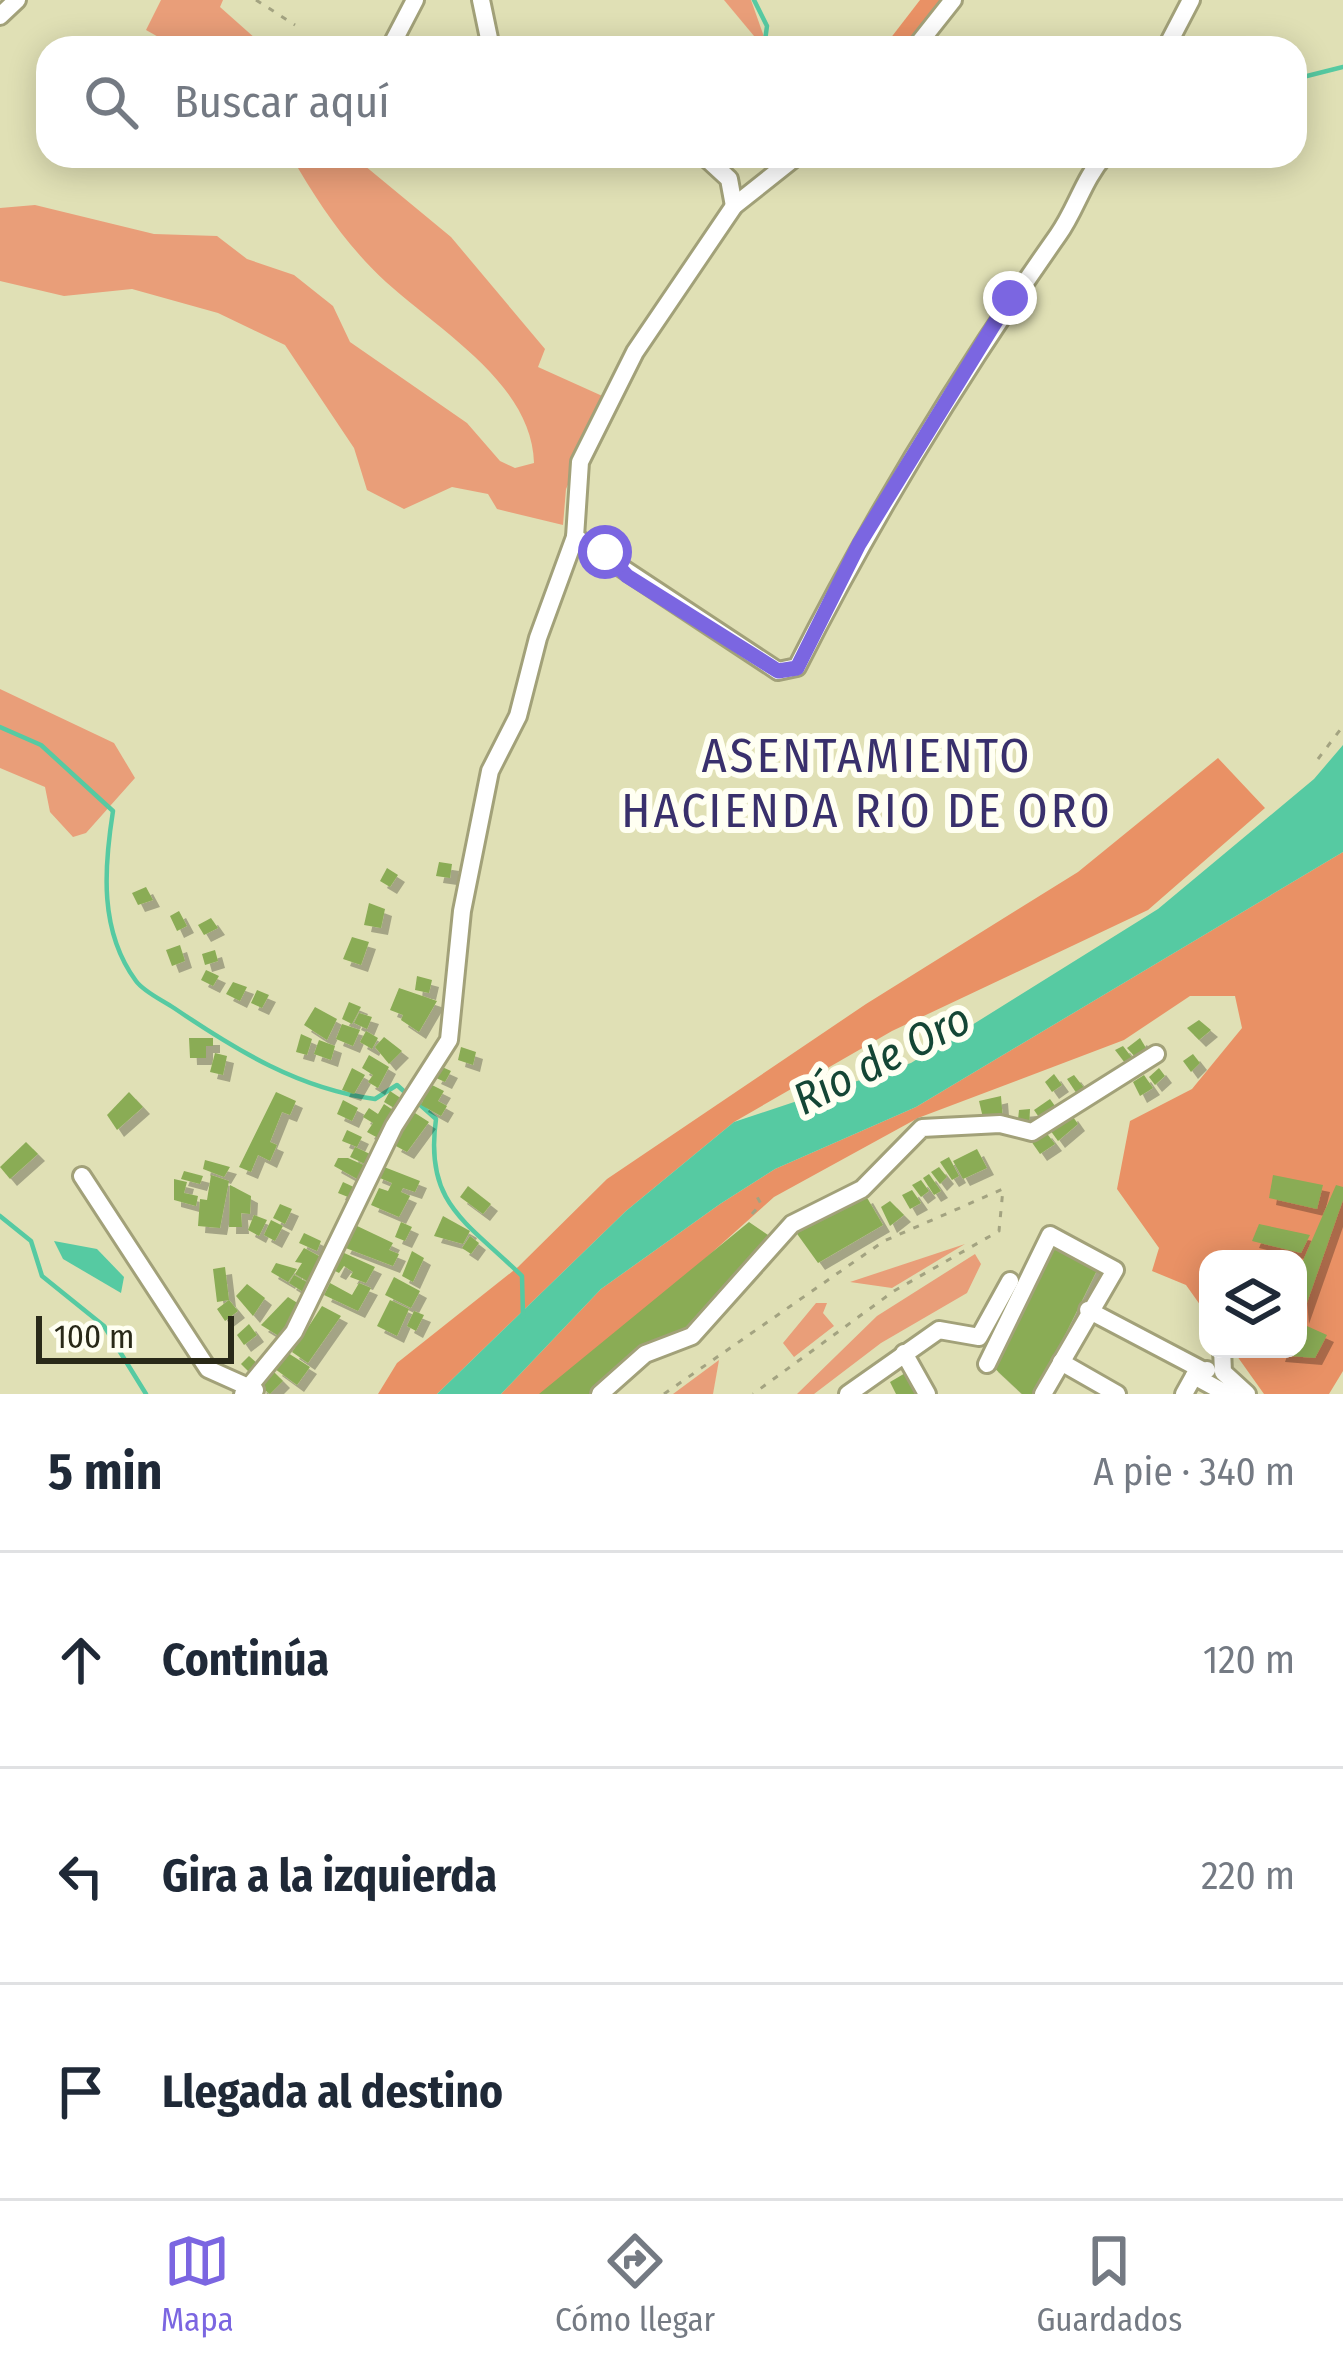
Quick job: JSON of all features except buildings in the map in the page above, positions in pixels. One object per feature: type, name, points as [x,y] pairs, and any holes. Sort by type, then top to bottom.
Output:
[{"type":"street","points":[[0,16],[17,0]]},
{"type":"street","points":[[396,36],[415,0]]},
{"type":"street","points":[[481,0],[488,36]]},
{"type":"street","points":[[924,36],[953,0]]},
{"type":"street","points":[[1172,36],[1191,0]]},
{"type":"street","points":[[717,168],[729,179],[734,206]]},
{"type":"street","points":[[82,1176],[208,1369],[251,1392],[294,1332],[394,1126],[449,1040],[462,911],[490,771],[518,716],[538,638],[575,537],[574,491],[593,432],[635,352],[734,206],[782,168]]},
{"type":"street","points":[[575,537],[778,671],[797,668],[859,544],[1010,298],[1062,230],[1094,168]]},
{"type":"street","points":[[600,1394],[645,1354],[692,1336],[792,1224],[862,1189],[922,1128],[1000,1124],[1033,1132],[1156,1054]]},
{"type":"street","points":[[987,1364],[1050,1235],[1115,1270],[1043,1394]]},
{"type":"street","points":[[856,1392],[939,1330],[979,1337],[1010,1281]]},
{"type":"street","points":[[1088,1310],[1210,1365],[1247,1394]]},
{"type":"street","points":[[904,1353],[927,1394]]},
{"type":"street","points":[[1061,1362],[1118,1394]]},
{"type":"street","points":[[1184,1394],[1210,1365]]},
{"type":"street","points":[[1210,1365],[1227,1394]]},
{"type":"path","points":[[256,0],[295,25]]},
{"type":"path","points":[[1318,759],[1343,725]]},
{"type":"path","points":[[664,1394],[884,1241],[1003,1189],[999,1232],[894,1291],[753,1394]]},
{"type":"path","points":[[752,1214],[761,1204],[755,1192]]},
{"type":"shaded area","points":[[161,0],[223,0],[220,7],[253,36],[157,36],[146,30]]},
{"type":"shaded area","points":[[724,0],[751,0],[764,36],[754,36]]},
{"type":"shaded area","points":[[920,0],[948,0],[918,36],[892,36]]},
{"type":"shaded area","points":[[298,168],[368,168],[451,237],[545,349],[538,367],[609,399],[566,489],[563,525],[497,509],[488,494],[452,487],[404,509],[367,490],[354,448],[285,345],[218,313],[132,289],[64,296],[0,281],[0,208],[35,205],[154,234],[217,236],[247,259],[294,275],[333,306],[350,342],[467,423],[500,461],[515,468],[534,463],[518,408],[501,384],[386,282],[322,207]]},
{"type":"shaded area","points":[[0,689],[114,743],[135,778],[86,833],[73,837],[50,812],[45,787],[0,768]]},
{"type":"shaded area","points":[[1343,745],[1343,852],[916,1107],[775,1169],[720,1204],[601,1289],[501,1394],[437,1394],[626,1211],[734,1122],[911,1063],[1158,909],[1314,779]]},
{"type":"shaded area","points":[[1218,758],[1265,808],[1148,910],[892,1031],[734,1122],[626,1211],[437,1394],[378,1394],[397,1363],[518,1267],[607,1179],[866,1004],[1078,872]]},
{"type":"shaded area","points":[[1343,852],[1343,1371],[1329,1394],[1264,1394],[1238,1358],[1307,1358],[1307,1250],[1199,1250],[1199,1303],[1186,1285],[1152,1271],[1159,1248],[1117,1189],[1130,1121],[1192,1089],[1242,1028],[1235,996],[1190,996],[1124,1040],[918,1118],[774,1197],[554,1394],[501,1394],[601,1289],[720,1204],[775,1169],[916,1107]]},
{"type":"shaded area","points":[[54,1241],[97,1249],[124,1277],[121,1293],[63,1259]]},
{"type":"shaded area","points":[[965,1244],[892,1288],[850,1282]]},
{"type":"shaded area","points":[[975,1254],[981,1264],[967,1293],[881,1343],[814,1394],[797,1394],[877,1316]]},
{"type":"shaded area","points":[[816,1303],[827,1303],[823,1313],[834,1326],[794,1357],[783,1343]]},
{"type":"shaded area","points":[[719,1360],[713,1394],[673,1394]]},
{"type":"waterway","points":[[754,0],[767,26],[766,36]]},
{"type":"waterway","points":[[1307,76],[1343,67]]},
{"type":"waterway","points":[[0,727],[41,745],[113,811],[107,877],[110,920],[124,962],[139,985],[221,1039],[294,1077],[375,1099],[397,1085],[408,1095]]},
{"type":"waterway","points":[[417,1102],[436,1119],[436,1172],[443,1192],[467,1225],[522,1276],[523,1317]]},
{"type":"waterway","points":[[0,1216],[31,1241],[42,1276],[104,1326],[146,1394]]},
{"type":"district","name":"ASENTAMIENTO HACIENDA RIO DE ORO","points":[[867,784]]},
{"type":"route","points":[[605,552],[627,576],[778,671],[797,668],[859,544],[1010,298]]},
{"type":"water label","name":"Río de Oro","points":[[882,1059]]}]
